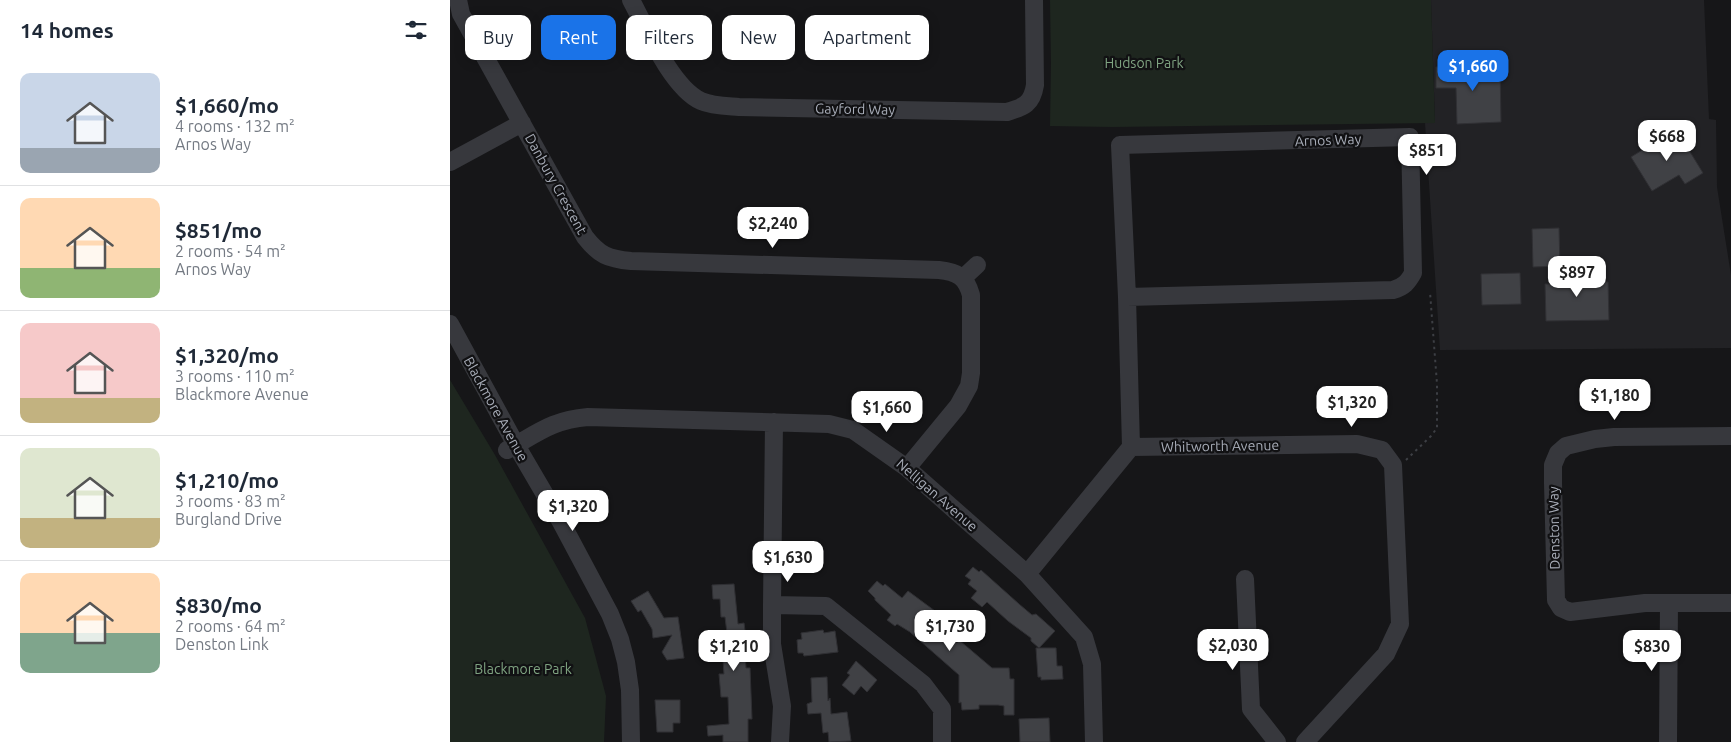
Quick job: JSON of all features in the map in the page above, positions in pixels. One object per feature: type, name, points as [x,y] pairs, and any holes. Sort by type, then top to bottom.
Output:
[{"type":"street","name":"Danbury Crescent","points":[[458,0],[461,14],[585,237],[601,254],[614,260],[939,270],[957,273],[962,278]]},
{"type":"street","name":"Gayford Way","points":[[631,0],[674,79],[686,92],[701,102],[739,107],[1007,112],[1029,102],[1033,95],[1035,85],[1034,0]]},
{"type":"street","points":[[450,162],[522,123]]},
{"type":"street","name":"Arnos Way","points":[[1128,297],[1393,290],[1400,288],[1406,284],[1414,272],[1410,137],[1120,145],[1128,297],[1131,447]]},
{"type":"street","points":[[906,468],[958,406],[969,386],[971,373],[971,296],[967,284],[962,278],[977,265]]},
{"type":"street","name":"Blackmore Avenue","points":[[450,324],[580,578],[605,632],[613,656],[618,681],[620,742]]},
{"type":"street","name":"Blackmore Avenue","points":[[450,345],[490,420],[512,448],[561,522],[613,622],[626,662],[630,690],[631,742]]},
{"type":"street","name":"Nelligan Avenue","points":[[512,448],[548,426],[574,418],[588,417],[829,424],[853,430],[906,468],[1027,574],[1084,637],[1092,664],[1094,742]]},
{"type":"street","points":[[774,422],[772,644],[782,706],[780,742]]},
{"type":"street","name":"Denston Way","points":[[1731,436],[1614,437],[1595,439],[1566,446],[1558,453],[1553,465],[1554,566],[1556,600],[1561,608],[1570,612],[1582,612],[1645,603],[1731,603]]},
{"type":"street","name":"Whitworth Avenue","points":[[1131,447],[1357,444],[1382,450],[1393,465]]},
{"type":"street","points":[[1027,574],[1131,447]]},
{"type":"street","points":[[1305,742],[1386,654],[1400,624],[1393,465]]},
{"type":"street","points":[[1244,579],[1251,709],[1277,742]]},
{"type":"street","points":[[1668,742],[1669,603]]},
{"type":"street","points":[[772,605],[826,606],[871,642],[923,684],[942,709],[942,742]]},
{"type":"path","points":[[1393,465],[1405,461],[1437,428],[1437,384],[1430,292]]},
{"type":"shaded area","points":[[1431,0],[1704,0],[1709,119],[1716,120],[1717,187],[1731,275],[1731,348],[1440,350],[1425,123],[1435,122]]},
{"type":"green space","name":"Hudson Park","points":[[1050,0],[1431,0],[1435,123],[1050,126]]},
{"type":"green space","name":"Blackmore Park","points":[[450,380],[495,455],[585,618],[606,696],[604,742],[450,742]]},
{"type":"building","points":[[1445,64],[1464,64],[1464,67],[1500,66],[1501,122],[1457,124],[1456,88],[1436,88],[1436,67],[1445,67]]},
{"type":"building","points":[[1676,129],[1703,173],[1685,184],[1679,175],[1652,191],[1631,157]]},
{"type":"building","points":[[1559,228],[1560,266],[1533,267],[1532,229]]},
{"type":"building","points":[[1598,272],[1598,282],[1608,282],[1609,320],[1546,321],[1545,284],[1556,284],[1555,273]]},
{"type":"building","points":[[1520,273],[1521,304],[1482,305],[1481,274]]},
{"type":"building","points":[[973,567],[979,572],[981,570],[1032,615],[1036,614],[1055,631],[1039,648],[1031,641],[1031,638],[987,602],[982,607],[971,598],[977,591],[968,584],[971,580],[965,576]]},
{"type":"building","points":[[877,581],[883,586],[885,584],[902,598],[908,591],[935,611],[929,619],[957,643],[959,640],[992,668],[1009,668],[1010,679],[1014,679],[1014,715],[1004,715],[1004,706],[998,705],[979,705],[979,709],[962,710],[961,702],[959,703],[959,675],[910,632],[897,624],[895,626],[887,620],[891,615],[868,591]]},
{"type":"building","points":[[734,584],[738,624],[744,623],[746,668],[750,668],[752,719],[748,719],[748,742],[723,742],[723,735],[708,736],[707,726],[729,724],[728,697],[721,697],[719,674],[724,674],[723,642],[728,641],[725,617],[721,617],[720,599],[713,599],[712,585]]},
{"type":"building","points":[[648,591],[664,618],[678,617],[684,658],[667,660],[662,652],[672,635],[653,638],[652,629],[641,610],[638,612],[631,601]]},
{"type":"building","points":[[823,630],[824,633],[835,631],[838,652],[804,656],[803,653],[798,653],[797,640],[802,639],[801,633]]},
{"type":"building","points":[[1036,648],[1056,648],[1057,666],[1062,666],[1063,679],[1041,680],[1041,677],[1038,677]]},
{"type":"building","points":[[856,661],[877,680],[867,692],[861,686],[854,695],[842,685],[850,675],[847,673]]},
{"type":"building","points":[[827,677],[828,701],[830,698],[831,714],[847,712],[851,741],[829,742],[828,732],[823,733],[821,713],[808,714],[807,704],[812,702],[811,678]]},
{"type":"building","points":[[655,700],[680,700],[680,723],[673,723],[673,732],[657,732]]},
{"type":"building","points":[[1049,718],[1050,742],[1020,742],[1019,719]]}]
